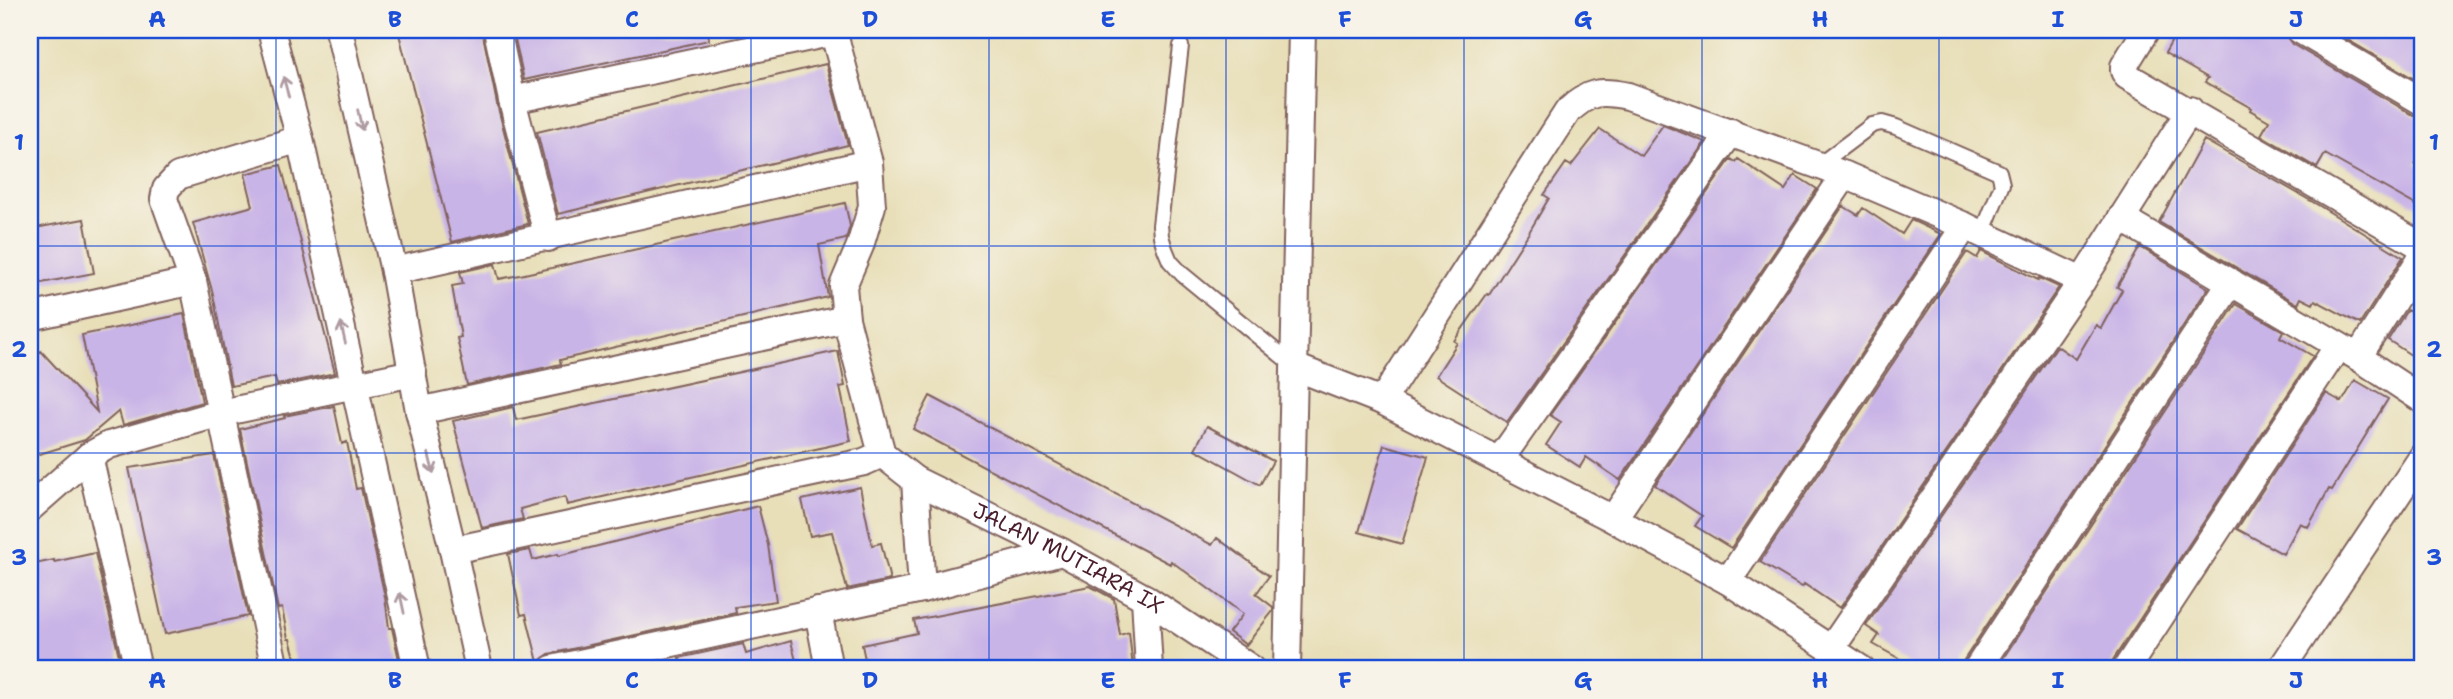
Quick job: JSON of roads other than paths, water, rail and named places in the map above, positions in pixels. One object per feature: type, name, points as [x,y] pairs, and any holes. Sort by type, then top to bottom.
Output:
[{"type":"street","points":[[271,30],[300,139],[417,669]]},
{"type":"street","points":[[339,30],[394,271],[419,411],[479,669]]},
{"type":"street","points":[[498,30],[512,100],[548,238]]},
{"type":"street","points":[[1287,669],[1302,30]]},
{"type":"street","points":[[2146,30],[2124,66],[2125,74],[2423,247]]},
{"type":"street","points":[[2300,30],[2423,102]]},
{"type":"street","points":[[453,550],[864,462],[882,454],[846,319],[843,286],[860,246],[872,205],[869,163],[834,31],[512,100]]},
{"type":"street","points":[[1382,401],[1568,111],[1591,94],[1607,91],[1629,96],[1845,175],[1974,230],[2082,281]]},
{"type":"street","points":[[1831,649],[2082,281],[2190,110]]},
{"type":"street","points":[[1499,461],[1731,132]]},
{"type":"street","points":[[275,669],[193,281],[164,199],[166,189],[178,176],[300,139]]},
{"type":"street","points":[[394,271],[869,163]]},
{"type":"street","points":[[1613,519],[1845,175]]},
{"type":"street","points":[[2121,218],[2348,352],[2423,400]]},
{"type":"street","points":[[1728,581],[1974,230]]},
{"type":"street","points":[[2126,669],[2348,352],[2423,255]]},
{"type":"street","points":[[30,317],[193,281]]},
{"type":"street","points":[[1977,669],[2231,282]]},
{"type":"street","points":[[419,411],[846,319]]},
{"type":"street","points":[[1295,367],[1382,401],[1613,519],[1728,581],[1861,669]]},
{"type":"street","points":[[30,508],[89,456],[109,445],[222,413],[413,373]]},
{"type":"street","name":"JALAN MUTIARA IX","points":[[882,454],[915,480],[1062,552],[1146,598],[1252,669]]},
{"type":"street","points":[[89,456],[138,669]]},
{"type":"street","points":[[2281,669],[2423,456]]},
{"type":"street","points":[[915,480],[922,589]]},
{"type":"street","points":[[552,669],[922,589],[1062,552]]},
{"type":"street","points":[[1146,598],[1149,669]]},
{"type":"street","points":[[818,611],[829,669]]},
{"type":"lane","points":[[1181,46],[1162,197],[1161,236],[1165,249],[1170,261],[1192,283],[1295,367]]},
{"type":"lane","points":[[1819,165],[1872,125],[1882,123],[1896,127],[1999,172],[2003,184],[1974,230]]}]
